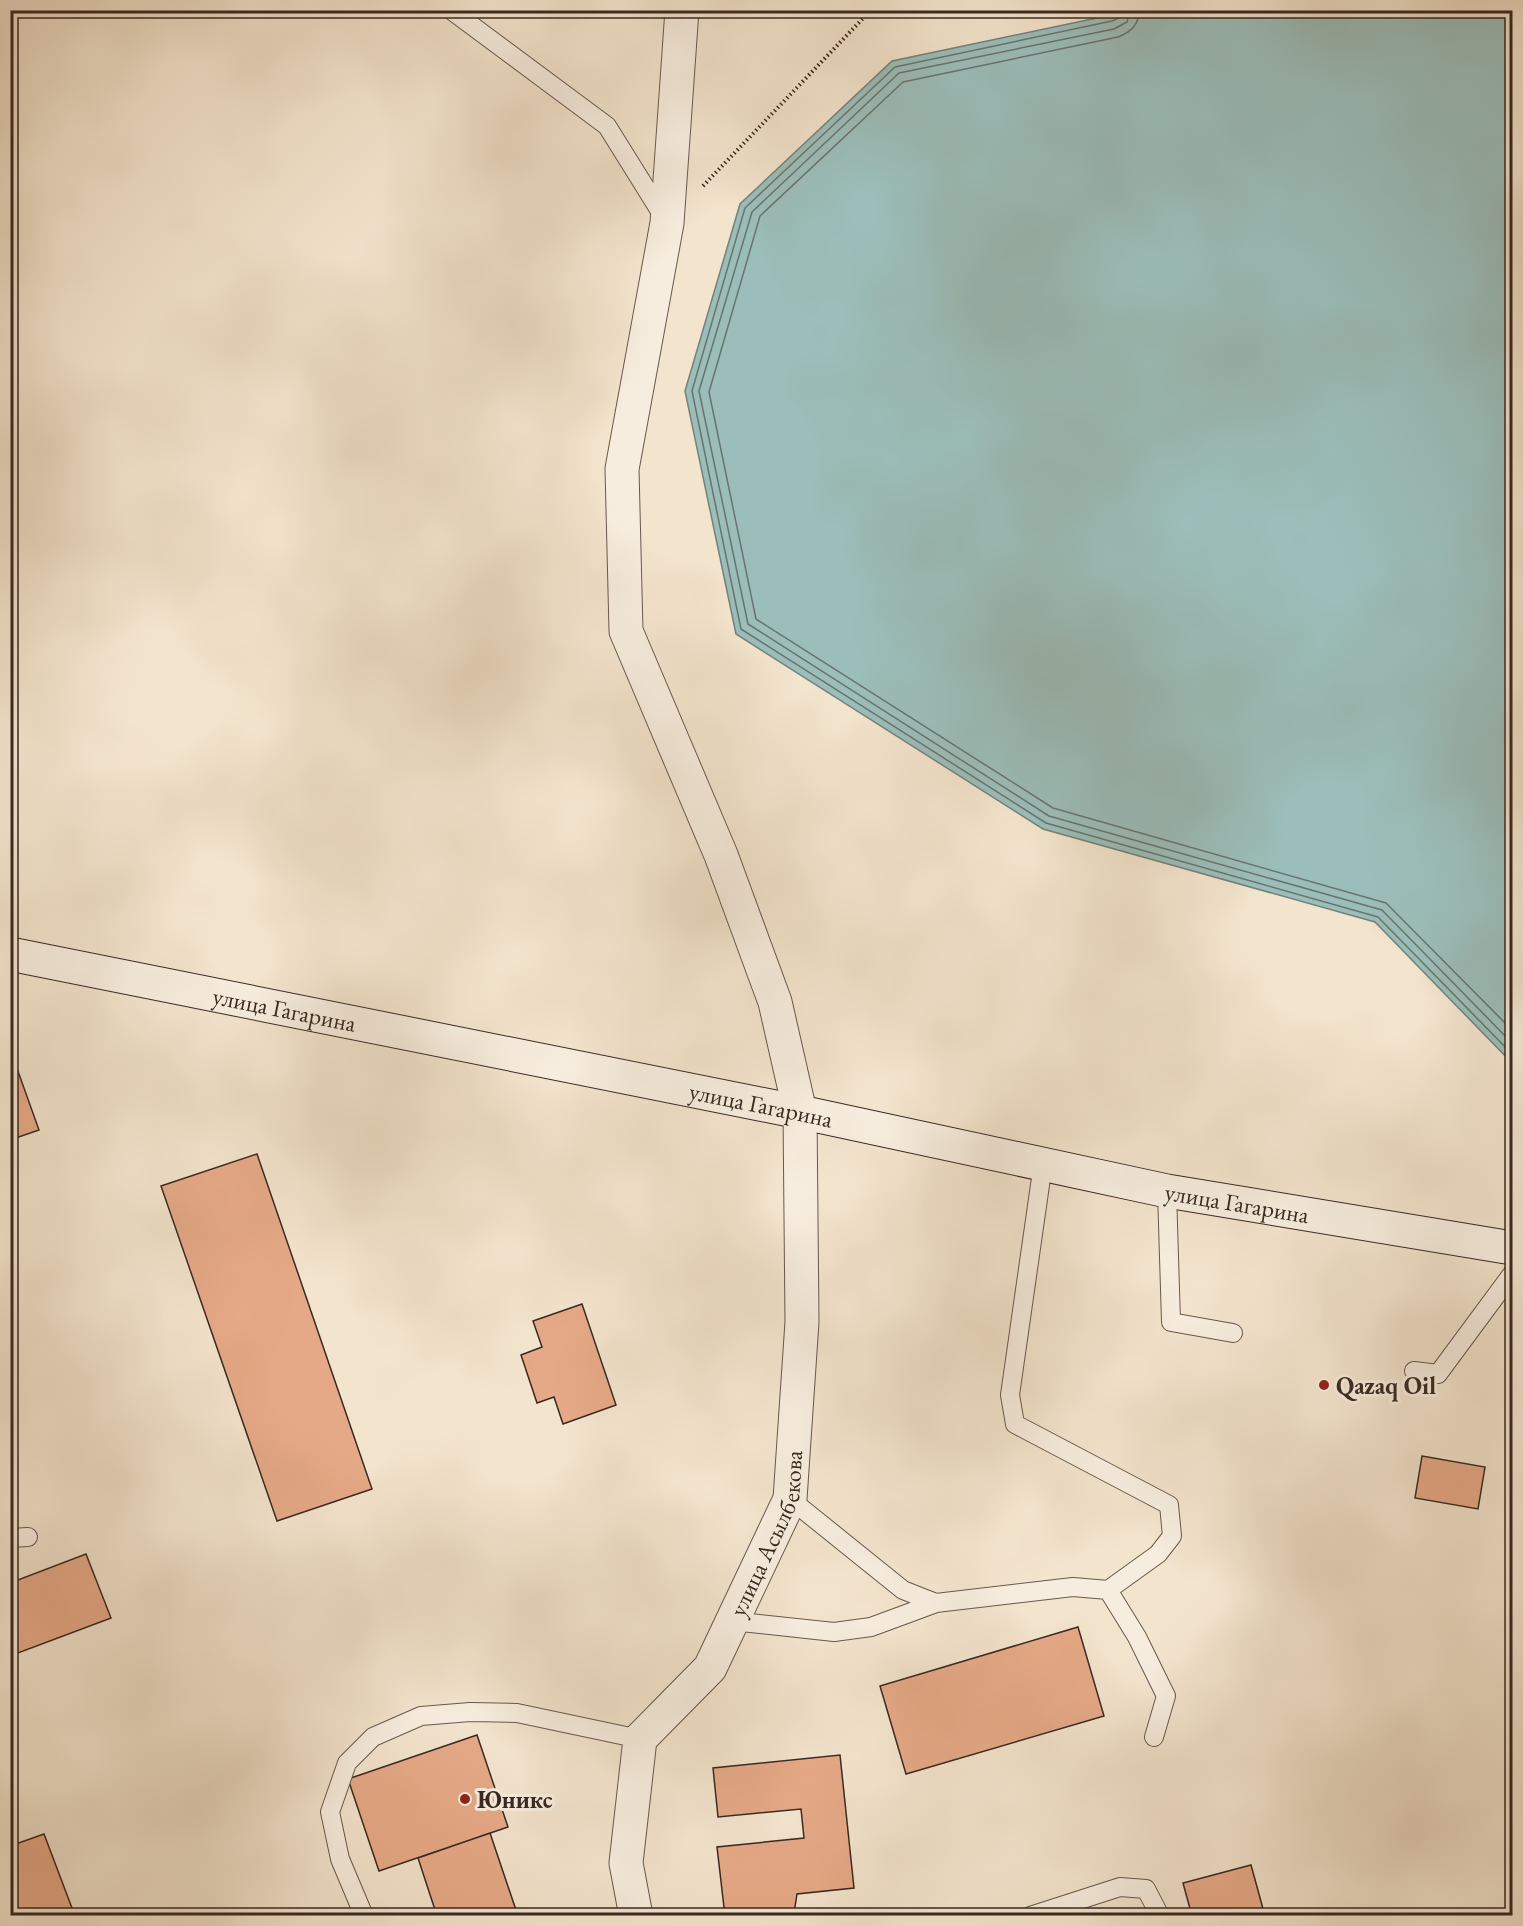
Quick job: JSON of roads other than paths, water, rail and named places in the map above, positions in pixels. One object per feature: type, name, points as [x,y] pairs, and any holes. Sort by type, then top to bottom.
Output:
[{"type":"street","name":"улица Асылбекова","points":[[640,1739],[710,1668],[790,1499],[802,1322],[800,1112],[775,1002],[721,855],[626,631],[622,469],[667,223],[682,10]]},
{"type":"street","name":"улица Гагарина","points":[[10,954],[800,1112],[1167,1191],[1512,1248]]},
{"type":"street","points":[[636,1916],[626,1863],[640,1739]]},
{"type":"lane","points":[[451,10],[607,126],[667,223]]},
{"type":"lane","points":[[732,1620],[834,1632],[871,1628],[936,1603],[1073,1587],[1108,1590],[1158,1554],[1172,1536],[1169,1505],[1015,1424],[1010,1395],[1043,1164]]},
{"type":"lane","points":[[1167,1191],[1171,1322],[1233,1333]]},
{"type":"lane","points":[[1414,1371],[1438,1374],[1512,1274]]},
{"type":"lane","points":[[790,1499],[903,1590],[936,1603]]},
{"type":"lane","points":[[1108,1590],[1137,1637],[1166,1696],[1154,1737]]},
{"type":"lane","points":[[364,1916],[340,1859],[330,1812],[347,1763],[373,1737],[421,1716],[471,1712],[516,1713],[640,1739]]},
{"type":"lane","points":[[1030,1916],[1120,1887],[1146,1889],[1160,1916]]},
{"type":"water","points":[[1123,11],[1512,11],[1512,1063],[1375,922],[1043,829],[736,634],[685,391],[740,204],[892,61]]},
{"type":"place","name":"Qazaq Oil","points":[[1324,1385]]},
{"type":"place","name":"Юникс","points":[[465,1799]]}]
